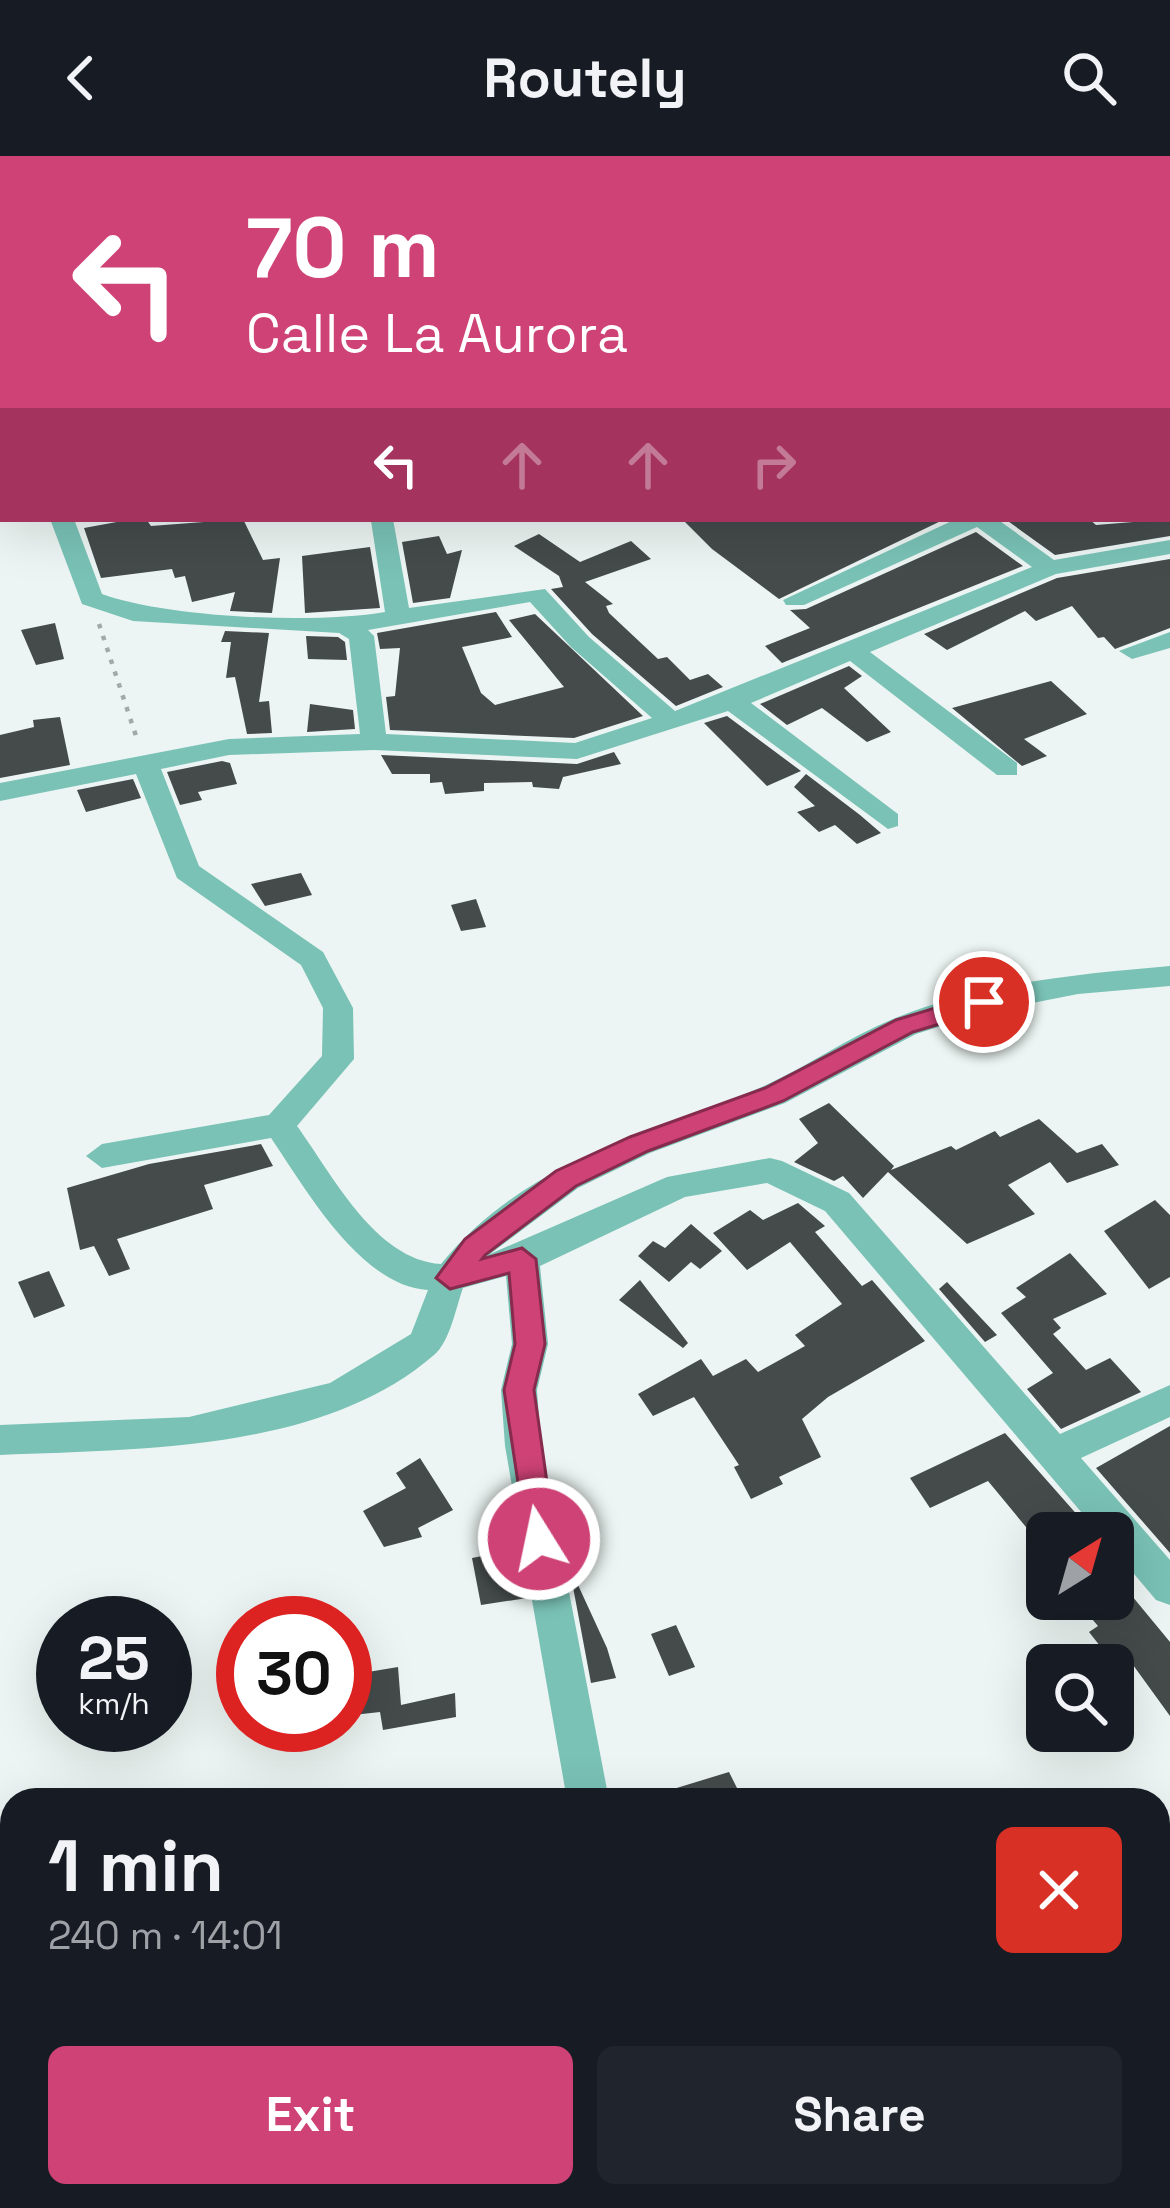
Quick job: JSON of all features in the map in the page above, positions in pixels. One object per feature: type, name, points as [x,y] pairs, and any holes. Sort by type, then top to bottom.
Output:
[{"type":"street","points":[[63,522],[91,599],[133,614],[345,626],[536,594],[580,642],[674,722]]},
{"type":"street","points":[[383,522],[398,617]]},
{"type":"street","points":[[795,600],[971,522]]},
{"type":"street","points":[[982,522],[1050,568]]},
{"type":"street","points":[[0,792],[229,747],[374,742],[577,751],[732,701],[1050,568],[1170,547]]},
{"type":"street","points":[[345,626],[361,636],[374,742]]},
{"type":"street","points":[[1132,651],[1170,640]]},
{"type":"street","points":[[854,652],[1007,769]]},
{"type":"street","points":[[732,701],[888,820]]},
{"type":"street","points":[[102,1156],[279,1125],[338,1059],[338,1008],[312,959],[187,871],[145,762]]},
{"type":"street","points":[[0,1440],[190,1432],[339,1396],[425,1342],[450,1278],[475,1247],[566,1179],[639,1144],[774,1095],[904,1026],[984,1002],[1078,984],[1170,976]]},
{"type":"street","points":[[279,1125],[355,1232],[414,1276],[450,1278],[522,1259],[679,1186],[770,1170],[837,1202],[1170,1588]]},
{"type":"street","points":[[522,1259],[530,1344],[519,1390],[523,1446],[586,1788]]},
{"type":"street","points":[[1054,1453],[1170,1400]]},
{"type":"path","points":[[91,599],[145,762]]},
{"type":"building","points":[[117,522],[148,522],[151,526],[244,522],[263,560],[280,558],[272,613],[230,611],[235,592],[192,602],[185,576],[175,578],[172,569],[101,578],[84,528]]},
{"type":"building","points":[[685,522],[939,522],[779,599],[712,549]]},
{"type":"building","points":[[1009,522],[1170,522],[1170,536],[1055,555]]},
{"type":"building","points":[[976,532],[1023,566],[782,663],[765,646],[810,628],[790,610],[806,609]]},
{"type":"building","points":[[539,534],[580,562],[631,541],[651,559],[585,582],[613,604],[606,606],[609,613],[658,659],[667,657],[690,680],[708,674],[723,687],[676,706],[592,634],[551,589],[563,587],[559,576],[514,546]]},
{"type":"building","points":[[439,536],[447,554],[462,550],[450,598],[413,603],[402,542]]},
{"type":"building","points":[[370,547],[380,608],[305,613],[302,556]]},
{"type":"building","points":[[1170,559],[1170,628],[1115,649],[1104,637],[1098,638],[1072,606],[1036,621],[1025,611],[947,650],[924,634],[1057,578]]},
{"type":"building","points":[[496,612],[512,637],[462,647],[481,693],[495,705],[564,687],[509,620],[535,614],[643,716],[574,738],[390,730],[386,697],[395,696],[400,648],[380,649],[377,633]]},
{"type":"building","points":[[55,623],[64,659],[36,665],[21,630]]},
{"type":"building","points":[[225,631],[269,633],[259,702],[269,701],[272,733],[247,734],[235,677],[226,678],[231,642],[221,642]]},
{"type":"building","points":[[306,636],[338,637],[345,642],[347,660],[308,659]]},
{"type":"building","points":[[849,666],[862,676],[844,688],[891,732],[867,742],[822,708],[787,725],[760,704]]},
{"type":"building","points":[[1051,681],[1087,714],[1024,739],[1047,756],[1022,766],[952,708]]},
{"type":"building","points":[[310,704],[353,710],[355,729],[307,732]]},
{"type":"building","points":[[727,716],[801,771],[767,786],[704,723]]},
{"type":"building","points":[[60,717],[70,765],[0,778],[0,735],[34,727],[33,720]]},
{"type":"building","points":[[614,752],[621,764],[563,777],[559,789],[533,787],[532,782],[484,783],[484,791],[445,794],[442,782],[430,783],[430,774],[392,774],[381,755],[577,764]]},
{"type":"building","points":[[230,763],[237,784],[198,792],[202,800],[180,805],[167,772]]},
{"type":"building","points":[[806,774],[881,833],[857,844],[835,825],[819,832],[797,812],[815,806],[794,787]]},
{"type":"building","points":[[133,779],[141,798],[86,812],[77,790]]},
{"type":"building","points":[[301,873],[312,895],[265,906],[251,884]]},
{"type":"building","points":[[476,899],[486,927],[461,931],[451,905]]},
{"type":"building","points":[[829,1103],[894,1166],[891,1170],[951,1146],[956,1150],[995,1131],[1000,1137],[1039,1119],[1077,1153],[1102,1144],[1119,1165],[1067,1183],[1050,1162],[1008,1185],[1035,1214],[967,1244],[888,1172],[863,1198],[843,1176],[834,1181],[794,1162],[818,1143],[799,1119]]},
{"type":"building","points":[[261,1144],[273,1166],[204,1185],[213,1209],[117,1239],[130,1269],[109,1276],[94,1246],[80,1250],[67,1188],[149,1164]]},
{"type":"building","points":[[1155,1200],[1170,1215],[1170,1277],[1149,1289],[1104,1231]]},
{"type":"building","points":[[798,1203],[825,1226],[815,1232],[862,1286],[872,1280],[925,1341],[828,1397],[802,1419],[821,1457],[779,1477],[783,1484],[751,1499],[734,1467],[739,1465],[694,1397],[653,1416],[638,1394],[701,1359],[713,1376],[746,1359],[758,1372],[805,1346],[795,1335],[842,1304],[790,1242],[747,1270],[713,1233],[750,1210],[763,1220]]},
{"type":"building","points":[[691,1224],[722,1251],[700,1269],[691,1262],[669,1282],[638,1256],[653,1241],[665,1248]]},
{"type":"building","points":[[1070,1253],[1107,1294],[1053,1319],[1061,1328],[1053,1334],[1086,1370],[1110,1358],[1141,1392],[1061,1429],[1027,1389],[1053,1373],[1001,1313],[1026,1297],[1016,1288]]},
{"type":"building","points":[[49,1271],[65,1306],[34,1318],[18,1282]]},
{"type":"building","points":[[640,1280],[688,1343],[683,1348],[619,1300]]},
{"type":"building","points":[[947,1282],[997,1335],[985,1342],[939,1289]]},
{"type":"building","points":[[1170,1426],[1170,1553],[1096,1468]]},
{"type":"building","points":[[1005,1433],[1075,1512],[1026,1512],[1026,1527],[988,1481],[930,1508],[910,1478]]},
{"type":"building","points":[[420,1458],[453,1510],[418,1528],[422,1537],[384,1547],[363,1511],[406,1488],[396,1473]]},
{"type":"building","points":[[519,1549],[527,1598],[481,1605],[472,1558]]},
{"type":"building","points":[[578,1585],[616,1678],[591,1683],[573,1587]]},
{"type":"building","points":[[1134,1598],[1170,1642],[1170,1716],[1134,1666],[1134,1644],[1098,1644],[1089,1632],[1098,1626],[1093,1620],[1134,1620]]},
{"type":"building","points":[[676,1625],[695,1667],[669,1676],[651,1634]]},
{"type":"building","points":[[398,1667],[401,1705],[455,1693],[456,1717],[383,1730],[380,1712],[372,1713],[372,1671]]},
{"type":"building","points":[[729,1772],[737,1788],[677,1788]]},
{"type":"route","points":[[539,1539],[519,1390],[530,1344],[522,1259],[450,1278],[475,1247],[566,1179],[639,1144],[774,1095],[904,1026],[984,1002]]}]
